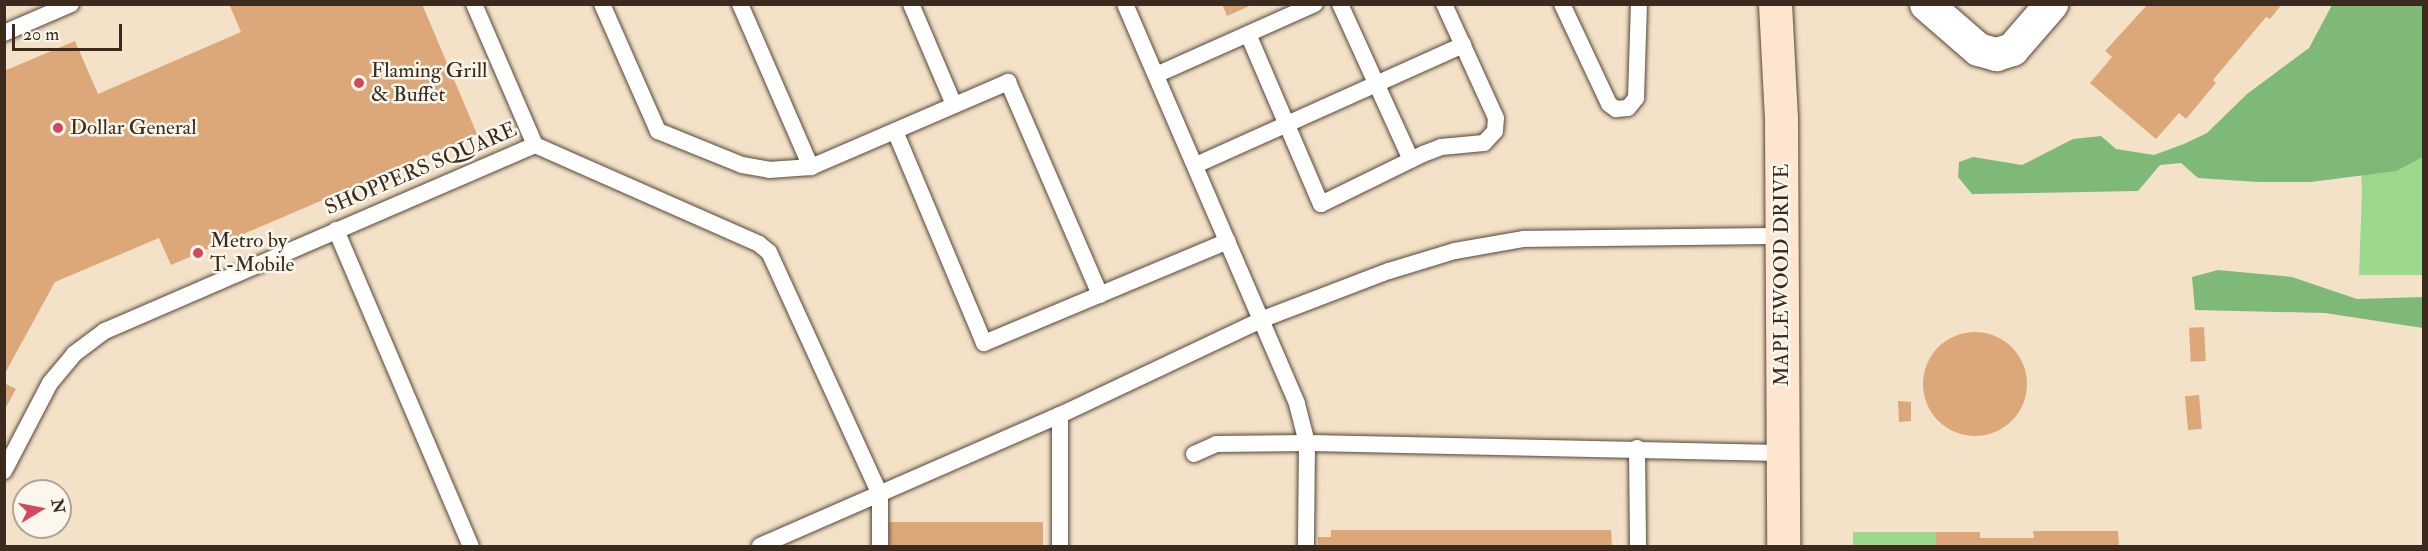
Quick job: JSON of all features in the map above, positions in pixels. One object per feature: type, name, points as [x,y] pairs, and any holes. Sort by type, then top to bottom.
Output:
[{"type":"street","name":"MAPLEWOOD DRIVE","points":[[1775,4],[1783,236],[1783,546]]},
{"type":"street","points":[[1926,4],[1978,49],[1996,54],[2012,49],[2051,4]]},
{"type":"lane","points":[[4,33],[70,4]]},
{"type":"lane","points":[[474,4],[535,145]]},
{"type":"lane","points":[[602,4],[658,130],[742,165],[769,171],[811,167],[1008,82],[1100,295]]},
{"type":"lane","points":[[740,4],[811,167]]},
{"type":"lane","points":[[911,4],[954,105]]},
{"type":"lane","points":[[1125,4],[1287,375],[1307,443],[1306,546]]},
{"type":"lane","points":[[1156,75],[1316,4]]},
{"type":"lane","points":[[1340,4],[1411,160]]},
{"type":"lane","points":[[1248,34],[1321,204],[1441,147],[1484,143],[1495,131],[1496,118],[1444,4]]},
{"type":"lane","points":[[1562,4],[1609,104],[1616,109],[1628,108],[1636,98],[1639,4]]},
{"type":"lane","points":[[1196,165],[1463,45]]},
{"type":"lane","points":[[895,131],[984,343],[1228,241]]},
{"type":"lane","name":"SHOPPERS SQUARE","points":[[4,471],[50,382],[90,342],[105,331],[535,145],[759,244],[769,252],[880,494]]},
{"type":"lane","points":[[336,230],[471,546]]},
{"type":"lane","points":[[760,546],[1060,415],[1263,319],[1389,271],[1455,251],[1524,239],[1783,236]]},
{"type":"lane","points":[[1060,415],[1060,546]]},
{"type":"lane","points":[[1194,454],[1216,444],[1307,443],[1637,448],[1783,453]]},
{"type":"lane","points":[[1637,448],[1638,546]]},
{"type":"lane","points":[[880,494],[880,546]]},
{"type":"green space","points":[[2332,5],[2423,5],[2423,157],[2396,171],[2311,182],[2258,182],[2198,178],[2181,163],[2160,165],[2138,191],[1972,194],[1958,177],[1959,162],[1973,157],[2022,165],[2073,139],[2101,136],[2116,149],[2154,155],[2184,144],[2207,133],[2247,94],[2309,48]]},
{"type":"green space","points":[[2352,5],[2423,5],[2423,275],[2359,275],[2362,191]]},
{"type":"green space","points":[[2218,270],[2292,277],[2357,299],[2423,297],[2423,328],[2325,313],[2195,310],[2192,277]]},
{"type":"green space","points":[[1853,532],[1936,532],[1936,546],[1853,546]]},
{"type":"building","points":[[229,4],[422,4],[477,134],[171,265],[159,238],[55,282],[4,375],[4,71],[75,41],[98,94],[241,32]]},
{"type":"building","points":[[1222,4],[1254,4],[1227,16]]},
{"type":"building","points":[[2148,4],[2282,4],[2270,19],[2266,17],[2213,80],[2216,83],[2186,119],[2179,113],[2156,139],[2090,83],[2112,57],[2105,51]]},
{"type":"building","points":[[2204,327],[2206,361],[2191,362],[2189,328]]},
{"type":"building","points":[[1975,332],[1995,336],[2012,347],[2023,364],[2027,384],[2023,404],[2012,421],[1995,432],[1975,436],[1955,432],[1938,421],[1927,404],[1923,384],[1927,364],[1938,347],[1955,336]]},
{"type":"building","points":[[4,383],[16,389],[4,411]]},
{"type":"building","points":[[2199,395],[2202,429],[2188,430],[2185,396]]},
{"type":"building","points":[[1898,401],[1911,402],[1911,421],[1899,422]]},
{"type":"building","points":[[889,522],[1043,522],[1043,546],[889,546]]},
{"type":"building","points":[[1331,530],[1611,530],[1612,546],[1318,546],[1318,537],[1331,537]]},
{"type":"building","points":[[2033,531],[2118,531],[2119,546],[1936,546],[1936,532],[1980,532],[1980,538],[2034,538]]},
{"type":"place","name":"Flaming Grill & Buffet","points":[[359,83]]},
{"type":"place","name":"Dollar General","points":[[58,128]]},
{"type":"place","name":"Metro by T-Mobile","points":[[198,253]]}]
